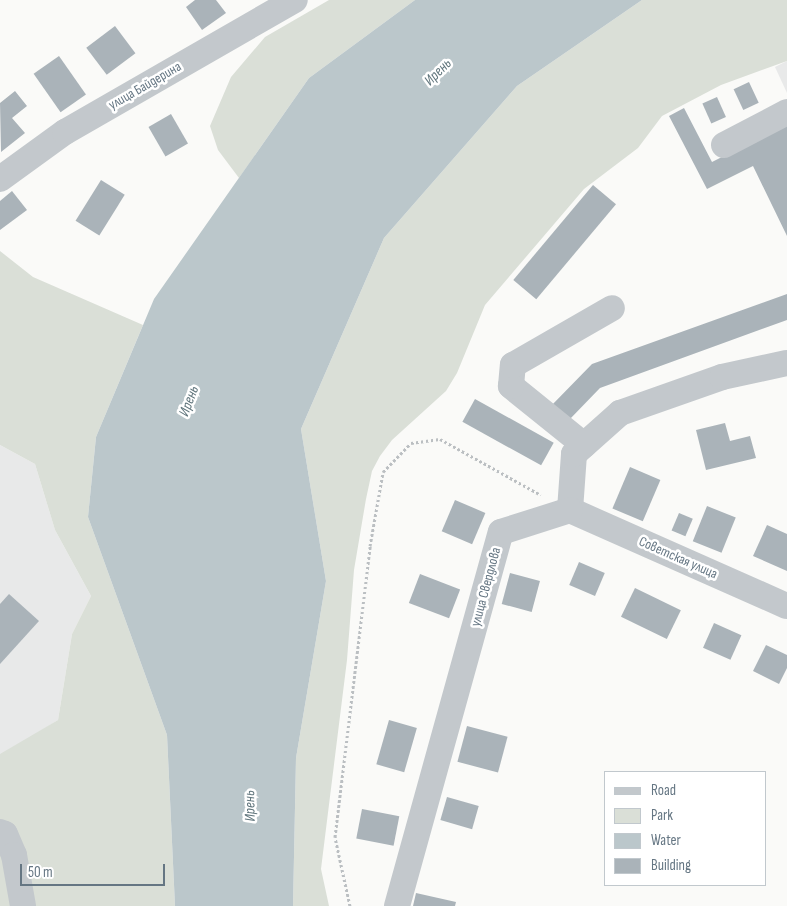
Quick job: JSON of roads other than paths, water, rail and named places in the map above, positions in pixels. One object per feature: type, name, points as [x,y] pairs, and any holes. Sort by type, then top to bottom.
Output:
[{"type":"street","name":"улица Байдерина","points":[[0,179],[66,132],[295,0]]},
{"type":"street","points":[[724,145],[787,112]]},
{"type":"street","points":[[584,446],[511,386],[513,365],[612,308]]},
{"type":"street","points":[[570,510],[574,454],[620,412],[722,377],[787,363]]},
{"type":"street","name":"Советская улица","points":[[570,510],[787,606]]},
{"type":"street","name":"улица Свердлова","points":[[398,906],[501,532],[570,510]]},
{"type":"street","points":[[0,832],[4,834],[14,855],[23,906]]},
{"type":"water","name":"Ирень","points":[[415,0],[642,0],[517,86],[384,238],[301,429],[326,581],[296,758],[293,906],[175,906],[167,735],[88,517],[96,437],[154,299],[309,78]]}]
